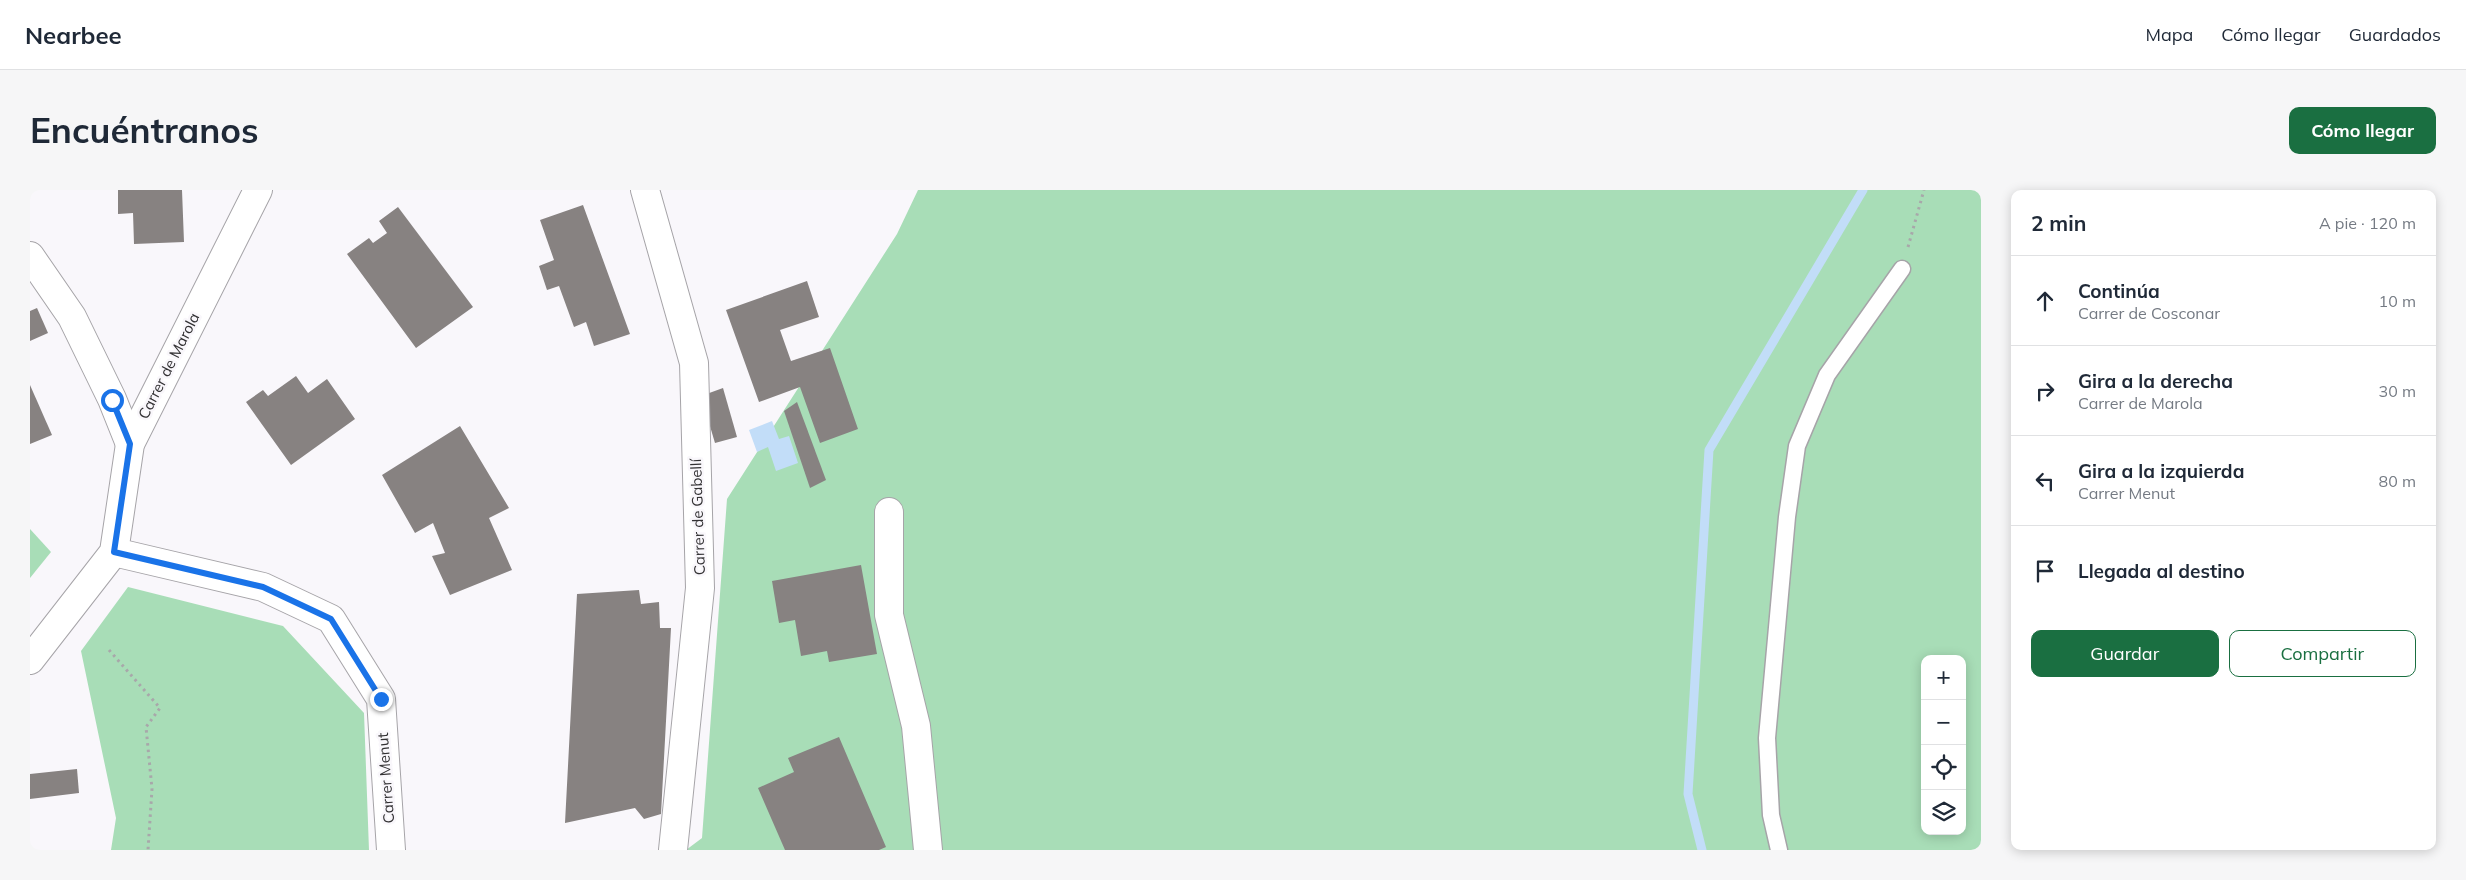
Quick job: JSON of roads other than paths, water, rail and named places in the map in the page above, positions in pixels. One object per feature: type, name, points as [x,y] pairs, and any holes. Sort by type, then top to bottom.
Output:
[{"type":"street","name":"Carrer de Marola","points":[[114,552],[130,444],[258,190]]},
{"type":"street","name":"Carrer de Gabellí","points":[[646,190],[694,363],[700,588],[674,850]]},
{"type":"street","points":[[30,256],[72,317],[112,400],[130,444]]},
{"type":"street","points":[[889,512],[889,615],[916,726],[928,850]]},
{"type":"street","points":[[30,660],[114,552]]},
{"type":"street","name":"Carrer Menut","points":[[114,552],[263,587],[331,619],[381,699],[391,850]]},
{"type":"lane","points":[[1779,850],[1771,816],[1768,738],[1783,556],[1797,446],[1827,375],[1902,269]]},
{"type":"water","points":[[772,421],[779,439],[789,436],[798,463],[776,471],[768,447],[757,452],[749,430]]},
{"type":"waterway","points":[[1702,850],[1688,794],[1709,450],[1863,190]]}]
